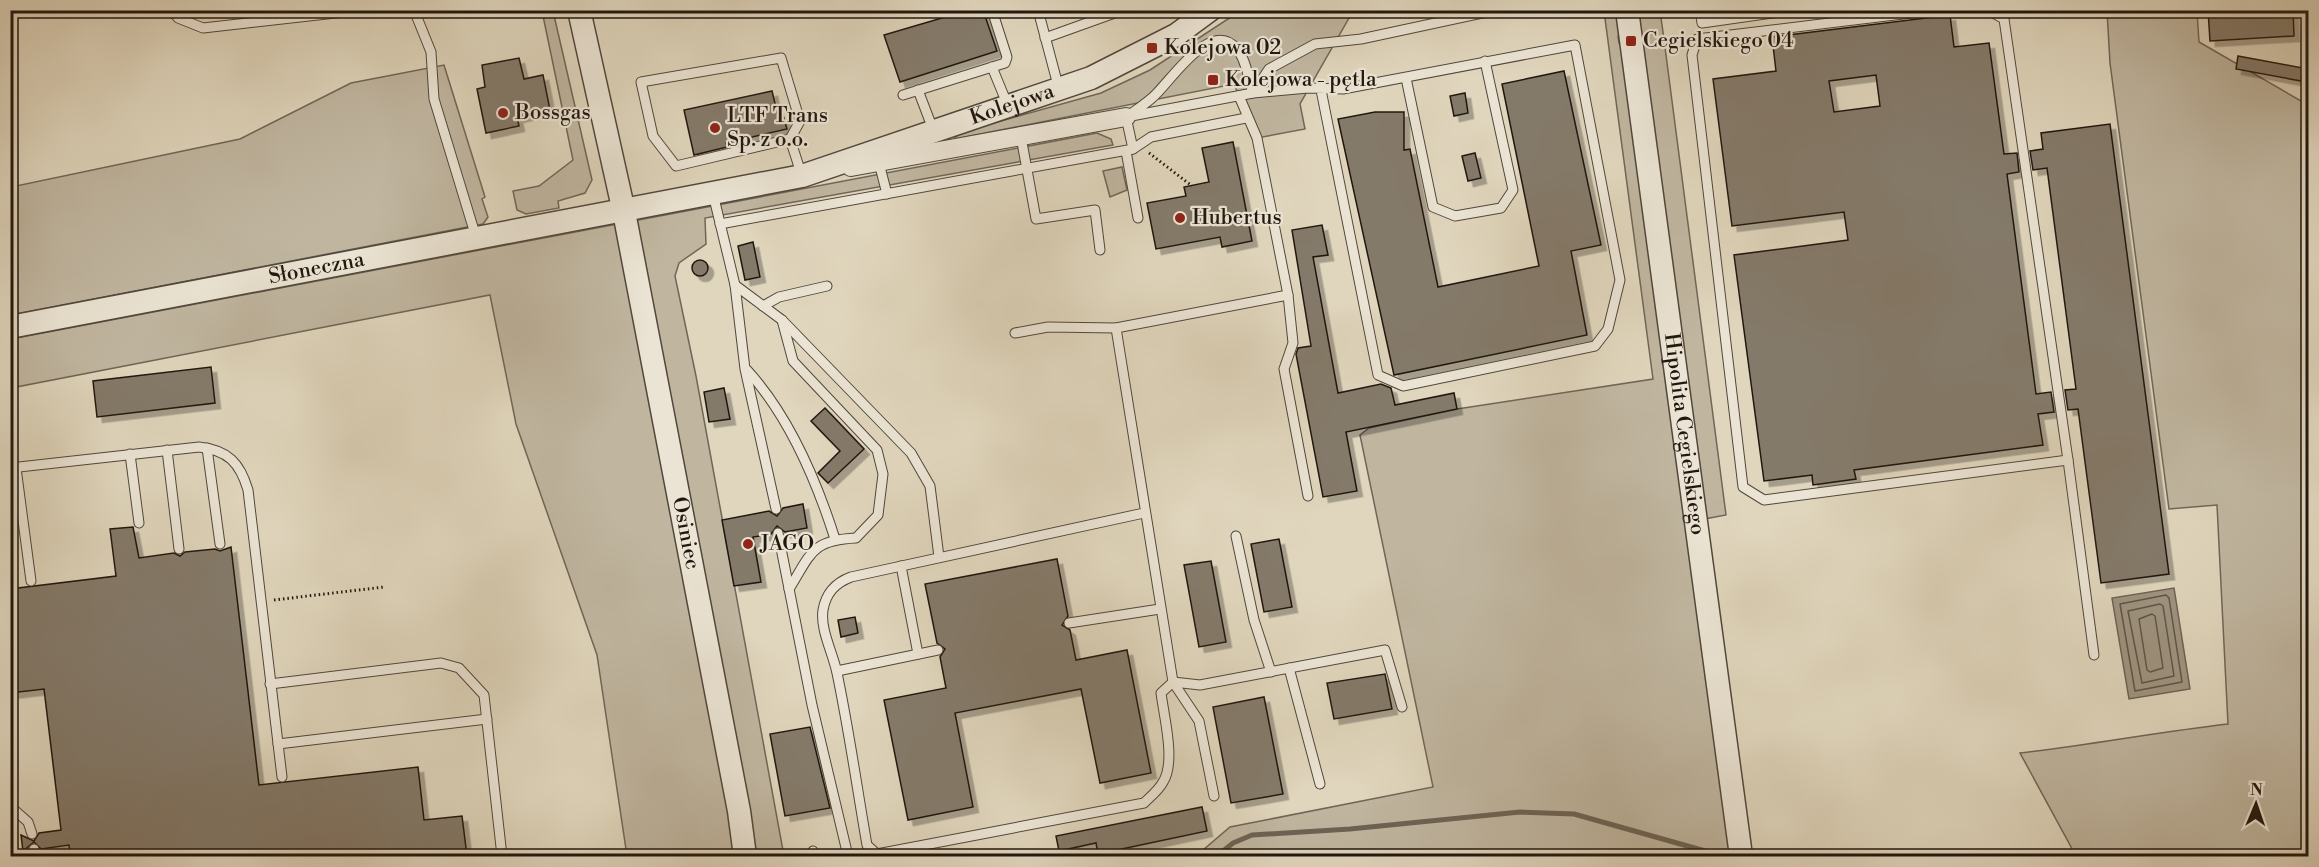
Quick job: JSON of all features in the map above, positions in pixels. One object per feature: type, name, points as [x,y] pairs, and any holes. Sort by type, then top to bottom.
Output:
[{"type":"street","name":"Osiniec","points":[[579,10],[624,212],[739,812],[745,856]]},
{"type":"street","name":"Kolejowa","points":[[802,176],[1098,76],[1152,48],[1210,10]]},
{"type":"street","name":"Hipolita Cegielskiego","points":[[1627,10],[1741,856]]},
{"type":"street","name":"Kolejowa","points":[[624,212],[802,176],[1126,117]]},
{"type":"street","name":"Słoneczna","points":[[10,327],[624,212]]},
{"type":"lane","points":[[172,10],[178,18],[203,28],[362,10]]},
{"type":"lane","points":[[414,10],[431,52],[434,99],[476,239]]},
{"type":"lane","points":[[903,95],[1005,63],[1007,57],[992,10]]},
{"type":"lane","points":[[1038,10],[1060,90]]},
{"type":"lane","points":[[1045,38],[1123,10]]},
{"type":"lane","points":[[1253,93],[1269,69],[1315,44],[1361,39],[1496,10]]},
{"type":"lane","points":[[1700,10],[1702,23],[1794,10]]},
{"type":"lane","points":[[1830,10],[1832,22]]},
{"type":"lane","points":[[1936,10],[1697,39],[1692,55],[1743,488],[1764,500],[2068,460]]},
{"type":"lane","points":[[1988,10],[2004,19],[2094,655]]},
{"type":"lane","name":"Kolejowa","points":[[1213,41],[1225,42],[1238,50],[1253,93],[1126,117],[1153,98],[1201,47],[1213,41]]},
{"type":"lane","points":[[1253,93],[1308,88],[1344,89],[1575,45],[1620,280],[1608,329],[1595,346],[1403,386],[1378,375],[1321,90]]},
{"type":"lane","points":[[790,139],[676,166],[653,136],[640,82],[781,57],[800,121],[790,139],[802,176]]},
{"type":"lane","points":[[1406,78],[1433,207],[1455,216],[1501,208],[1513,190],[1485,61]]},
{"type":"lane","points":[[992,67],[1009,107]]},
{"type":"lane","points":[[918,90],[934,132]]},
{"type":"lane","points":[[1239,96],[1246,118],[1257,138],[1288,295],[1293,343],[1284,369],[1308,496]]},
{"type":"lane","points":[[1126,117],[1138,219]]},
{"type":"lane","points":[[720,224],[1129,150],[1151,137],[1246,118]]},
{"type":"lane","points":[[1021,137],[1036,219],[1095,210],[1100,250]]},
{"type":"lane","points":[[879,163],[887,194]]},
{"type":"lane","points":[[713,194],[735,285],[746,369],[776,509]]},
{"type":"lane","points":[[735,285],[782,320],[911,453],[930,486],[939,558]]},
{"type":"lane","points":[[763,306],[779,297],[827,286]]},
{"type":"lane","points":[[1015,333],[1048,327],[1116,328],[1288,295]]},
{"type":"lane","points":[[782,320],[793,361],[877,450],[883,474],[878,515],[856,538],[835,539],[817,546],[789,589]]},
{"type":"lane","points":[[1116,328],[1173,682],[1199,721],[1214,796]]},
{"type":"lane","points":[[746,369],[770,395],[817,487],[835,539]]},
{"type":"lane","points":[[207,448],[220,544]]},
{"type":"lane","points":[[31,581],[13,468],[167,450],[214,448],[229,457],[242,471],[248,490],[282,777]]},
{"type":"lane","points":[[167,450],[179,549]]},
{"type":"lane","points":[[130,454],[140,523]]},
{"type":"lane","points":[[1144,513],[851,577],[841,581],[832,589],[826,600],[823,618],[837,671],[867,846],[877,854],[1144,803],[1164,782],[1168,765],[1168,746],[1161,693],[1173,682],[1200,685],[1385,650],[1402,707]]},
{"type":"lane","points":[[778,533],[812,705],[848,856]]},
{"type":"lane","points":[[1236,536],[1254,620],[1271,672]]},
{"type":"lane","points":[[901,566],[918,654]]},
{"type":"lane","points":[[1069,623],[1160,609]]},
{"type":"lane","points":[[837,671],[938,650]]},
{"type":"lane","points":[[270,684],[441,663],[459,668],[484,695],[502,856]]},
{"type":"lane","points":[[1289,668],[1320,784]]},
{"type":"lane","points":[[278,744],[487,719]]},
{"type":"lane","points":[[10,806],[27,822],[32,834]]},
{"type":"path","points":[[1129,150],[1149,153],[1192,186]]},
{"type":"path","points":[[261,602],[384,587]]},
{"type":"shaded area","points":[[542,11],[553,11],[592,180],[585,193],[558,201],[559,208],[526,214],[517,210],[513,191],[539,186],[573,160]]},
{"type":"shaded area","points":[[1240,11],[1353,11],[1300,104],[1305,129],[1257,138],[1234,84],[955,139],[958,133],[1101,93],[1150,70]]},
{"type":"shaded area","points":[[1604,11],[1619,11],[1622,35],[1618,36],[1619,43],[1623,43],[1733,856],[1196,856],[1230,827],[1433,787],[1360,435],[1369,428],[1457,409],[1653,379]]},
{"type":"shaded area","points":[[1635,11],[1660,11],[1663,32],[1726,515],[1704,519]]},
{"type":"shaded area","points":[[2107,11],[2197,11],[2199,42],[2308,105],[2308,856],[2076,856],[2020,753],[2228,724],[2217,505],[2169,509],[2110,63]]},
{"type":"shaded area","points":[[444,65],[485,197],[482,199],[488,217],[483,224],[11,315],[11,187],[240,139],[351,83]]},
{"type":"shaded area","points":[[1097,133],[1111,139],[1113,145],[705,218],[706,244],[679,263],[675,276],[696,376],[784,856],[627,856],[597,655],[516,424],[490,295],[11,388],[11,339]]},
{"type":"shaded area","points":[[1122,167],[1127,190],[1110,197],[1103,171]]},
{"type":"water","points":[[2174,588],[2190,689],[2129,699],[2112,598]]},
{"type":"building","points":[[969,10],[983,10],[997,51],[900,82],[884,35]]},
{"type":"building","points":[[2208,10],[2293,10],[2294,36],[2210,41]]},
{"type":"building","points":[[1950,15],[1954,47],[1989,43],[2004,154],[2017,153],[2019,172],[2007,174],[2036,394],[2051,392],[2054,412],[2038,414],[2043,445],[1854,470],[1856,479],[1813,485],[1812,475],[1764,481],[1734,255],[1848,240],[1844,212],[1732,226],[1713,79],[1776,71],[1772,37]],"holes":[[[1876,75],[1880,106],[1834,112],[1829,81]]]},
{"type":"building","points":[[2238,56],[2303,68],[2301,81],[2236,69]]},
{"type":"building","points":[[519,58],[524,79],[543,75],[550,110],[517,117],[519,126],[486,133],[477,89],[485,87],[482,65]]},
{"type":"building","points":[[1564,71],[1601,245],[1571,251],[1587,335],[1394,375],[1338,119],[1375,112],[1404,112],[1404,150],[1410,149],[1438,287],[1539,266],[1502,84]]},
{"type":"building","points":[[772,91],[778,116],[783,115],[787,129],[726,143],[727,147],[694,155],[684,110]]},
{"type":"building","points":[[1465,93],[1468,113],[1454,116],[1450,96]]},
{"type":"building","points":[[2110,124],[2169,574],[2101,583],[2078,409],[2068,410],[2065,390],[2076,389],[2047,168],[2033,170],[2030,151],[2043,149],[2041,133]]},
{"type":"building","points":[[1233,142],[1252,241],[1222,247],[1220,237],[1156,249],[1147,203],[1186,196],[1184,187],[1209,182],[1202,148]]},
{"type":"building","points":[[1475,153],[1481,178],[1468,181],[1462,156]]},
{"type":"building","points":[[1322,225],[1328,255],[1313,257],[1338,393],[1381,384],[1391,388],[1395,405],[1454,393],[1457,409],[1346,432],[1357,491],[1323,497],[1296,354],[1298,348],[1311,346],[1292,230]]},
{"type":"building","points":[[753,242],[760,277],[745,280],[738,246]]},
{"type":"building","points":[[697,260],[703,260],[708,268],[706,274],[697,276],[692,271],[692,265]]},
{"type":"building","points":[[211,367],[215,403],[97,417],[93,381]]},
{"type":"building","points":[[724,388],[730,419],[709,422],[704,392]]},
{"type":"building","points":[[825,408],[864,449],[828,483],[818,473],[840,451],[811,421]]},
{"type":"building","points":[[803,504],[807,528],[785,532],[777,526],[771,534],[753,537],[761,582],[734,586],[722,520],[769,511],[777,516],[783,508]]},
{"type":"building","points":[[133,527],[139,558],[174,553],[180,556],[185,552],[215,549],[220,551],[231,547],[259,785],[418,767],[424,820],[462,816],[467,856],[70,856],[69,845],[41,849],[34,842],[23,851],[21,835],[34,841],[39,833],[61,830],[44,689],[10,693],[10,589],[116,576],[110,529]]},
{"type":"building","points":[[1279,539],[1292,607],[1264,612],[1251,544]]},
{"type":"building","points":[[1057,559],[1068,616],[1062,625],[1070,630],[1076,660],[1127,650],[1151,773],[1100,783],[1081,689],[955,713],[973,807],[908,820],[884,700],[946,688],[940,657],[945,649],[937,643],[925,584]]},
{"type":"building","points":[[1211,561],[1226,642],[1199,647],[1184,565]]},
{"type":"building","points":[[855,617],[858,633],[841,637],[838,620]]},
{"type":"building","points":[[1385,674],[1392,709],[1334,719],[1327,683]]},
{"type":"building","points":[[1264,697],[1283,794],[1231,803],[1213,707]]},
{"type":"building","points":[[810,727],[830,808],[785,816],[770,734]]},
{"type":"building","points":[[1202,807],[1207,831],[1098,854],[1096,843],[1059,851],[1056,836]]},
{"type":"waterway","points":[[1217,856],[1233,843],[1252,835],[1350,829],[1520,812],[1574,814],[1723,856]]},
{"type":"waterway","points":[[1838,856],[1887,852],[1940,856]]},
{"type":"place","name":"Cegielskiego 04","points":[[1631,41]]},
{"type":"place","name":"Kolejowa 02","points":[[1152,48]]},
{"type":"place","name":"Kolejowa - pętla","points":[[1213,80]]},
{"type":"place","name":"Bossgas","points":[[503,113]]},
{"type":"place","name":"LTF Trans Sp. z o.o.","points":[[715,128]]},
{"type":"place","name":"Hubertus","points":[[1180,218]]},
{"type":"place","name":"JAGO","points":[[748,544]]}]
